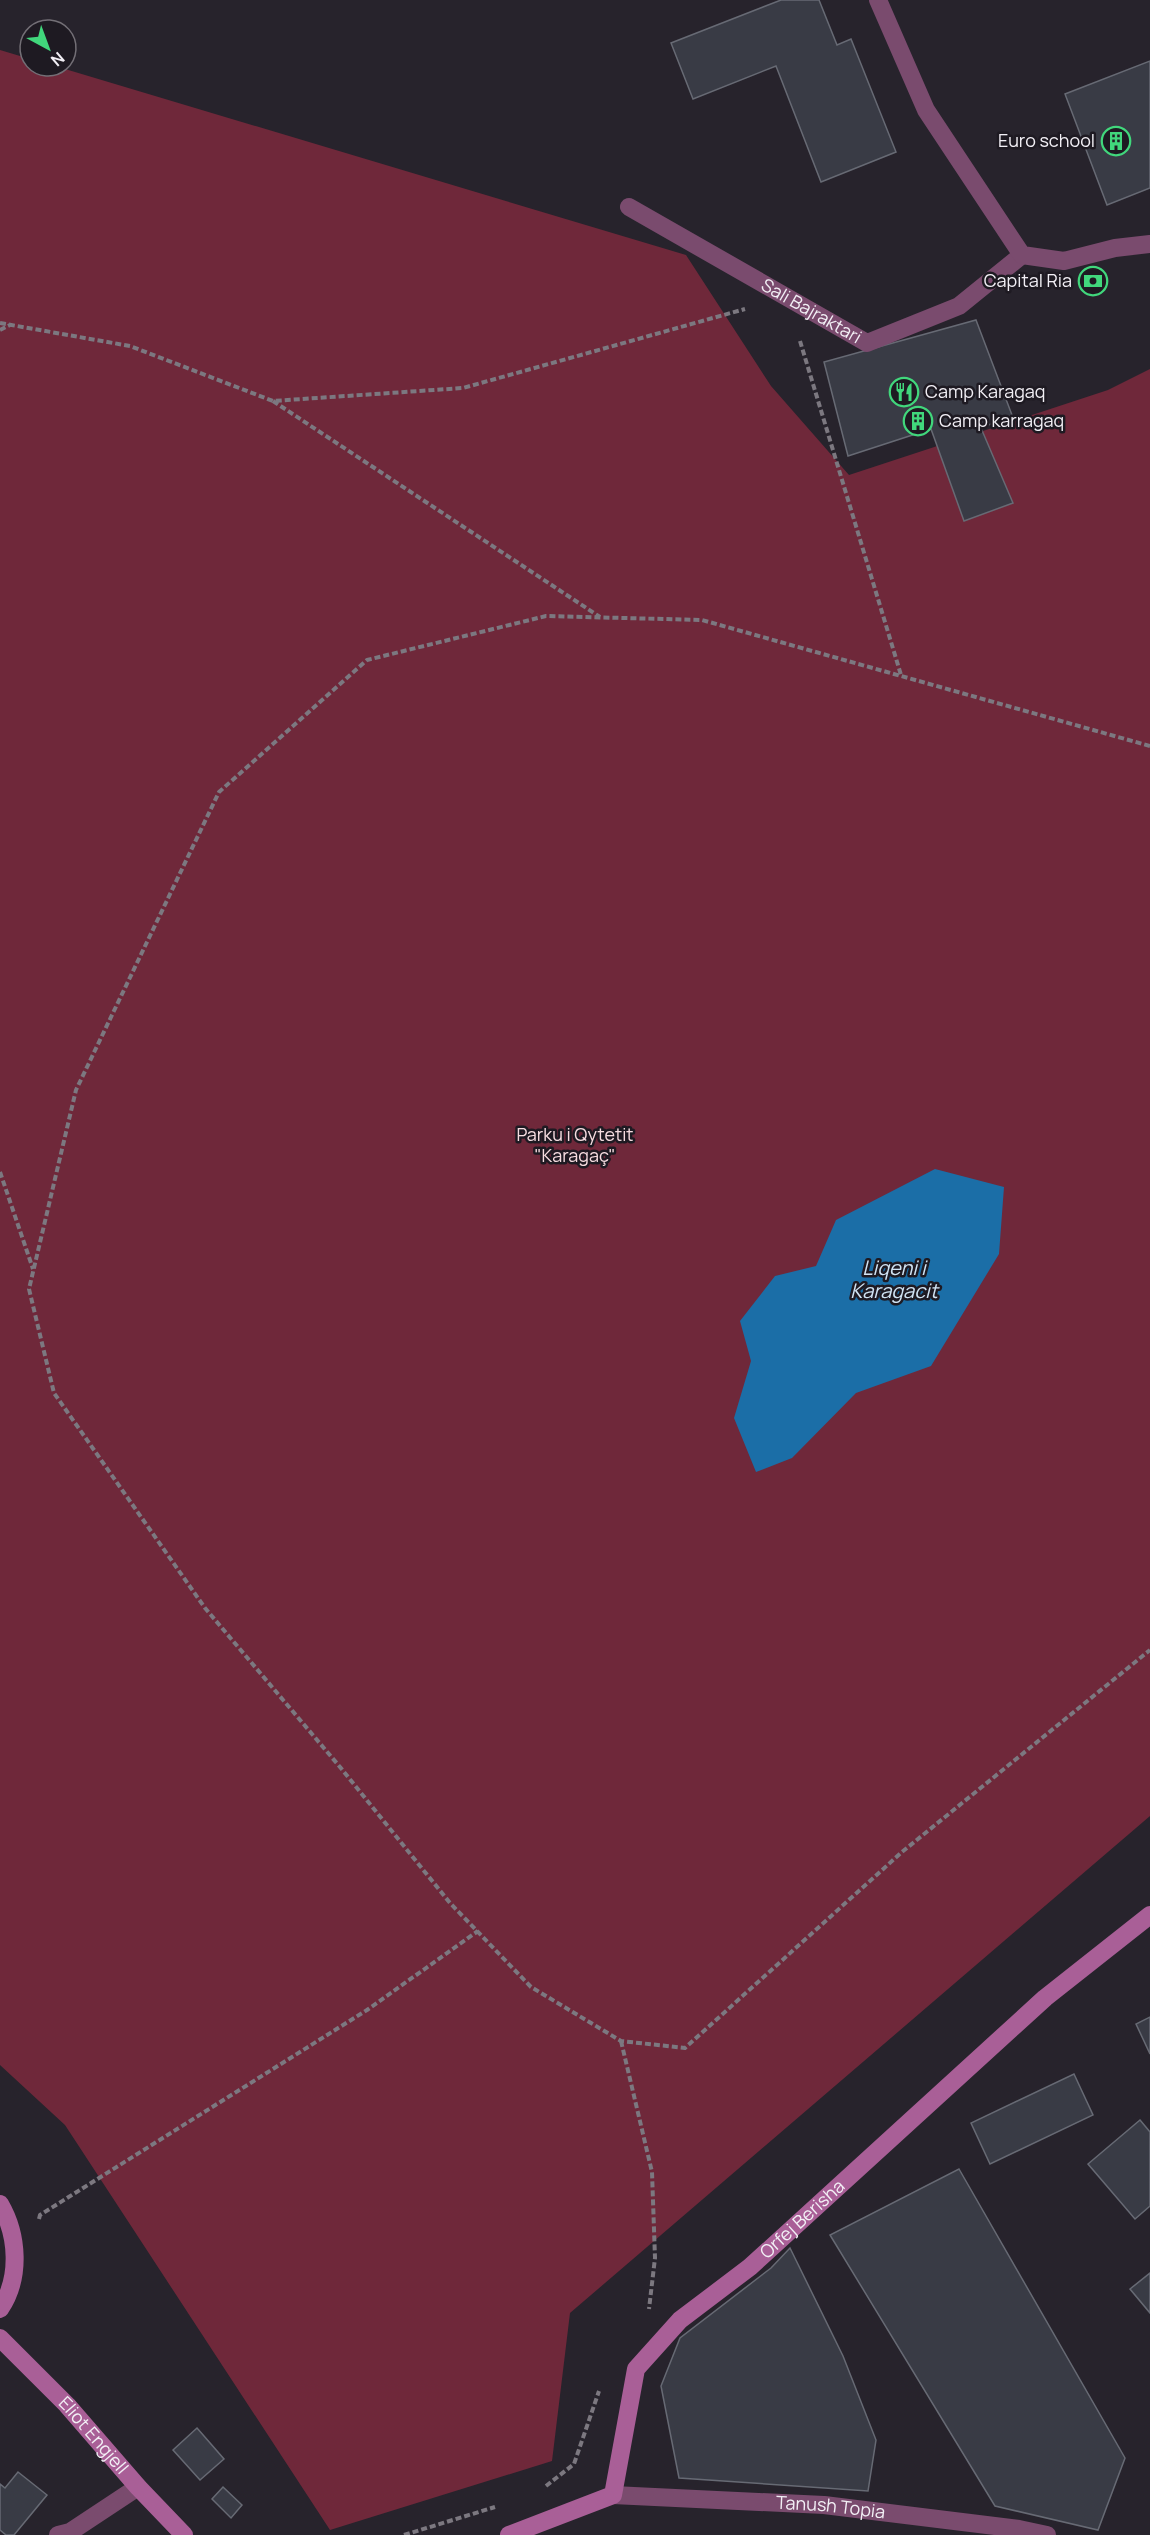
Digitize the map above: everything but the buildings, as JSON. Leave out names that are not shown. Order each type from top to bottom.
[{"type":"street","points":[[878,0],[926,110],[1022,255],[1064,261],[1115,248],[1150,244]]},
{"type":"street","name":"Sali Bajraktari","points":[[629,207],[867,343],[959,306],[1022,255]]},
{"type":"street","name":"Orfej Berisha","points":[[613,2495],[636,2369],[680,2320],[750,2267],[1046,1998],[1150,1915]]},
{"type":"street","points":[[0,2204],[13,2233],[15,2270],[6,2300],[0,2309]]},
{"type":"street","name":"Eliot Engjell","points":[[0,2338],[67,2406],[138,2487],[184,2535]]},
{"type":"street","points":[[58,2535],[70,2532],[138,2487]]},
{"type":"street","points":[[509,2535],[613,2495]]},
{"type":"street","name":"Tanush Topia","points":[[613,2495],[824,2505],[1019,2529],[1047,2535]]},
{"type":"path","points":[[273,401],[463,388],[787,297],[901,676]]},
{"type":"path","points":[[0,323],[130,346],[273,401],[601,617]]},
{"type":"path","points":[[0,330],[11,325]]},
{"type":"path","points":[[1150,746],[702,621],[546,616],[367,660],[219,792],[76,1090],[29,1289],[54,1393],[205,1608],[340,1767],[450,1903],[531,1987],[621,2042],[685,2048],[902,1852],[1150,1650]]},
{"type":"path","points":[[0,1172],[33,1270]]},
{"type":"path","points":[[37,2226],[40,2215],[367,2010],[478,1931]]},
{"type":"path","points":[[621,2042],[652,2172],[655,2258],[649,2310]]},
{"type":"path","points":[[544,2488],[574,2464],[600,2389]]},
{"type":"path","points":[[404,2535],[503,2504]]},
{"type":"green space","name":"Parku i Qytetit \"Karagaç\"","points":[[0,50],[18,55],[18,78],[78,78],[78,73],[686,255],[771,386],[849,475],[1108,390],[1150,369],[1150,1816],[570,2313],[552,2461],[330,2530],[65,2125],[0,2065]]},
{"type":"water","name":"Liqeni i Karagacit","points":[[935,1169],[1004,1187],[999,1254],[931,1366],[856,1393],[792,1458],[756,1472],[734,1418],[751,1361],[740,1321],[775,1276],[816,1266],[836,1220]]},
{"type":"place","name":"Euro school","points":[[1116,141]]},
{"type":"place","name":"Capital Ria","points":[[1093,281]]},
{"type":"place","name":"Camp Karagaq","points":[[904,392]]},
{"type":"place","name":"Camp karragaq","points":[[918,421]]}]
